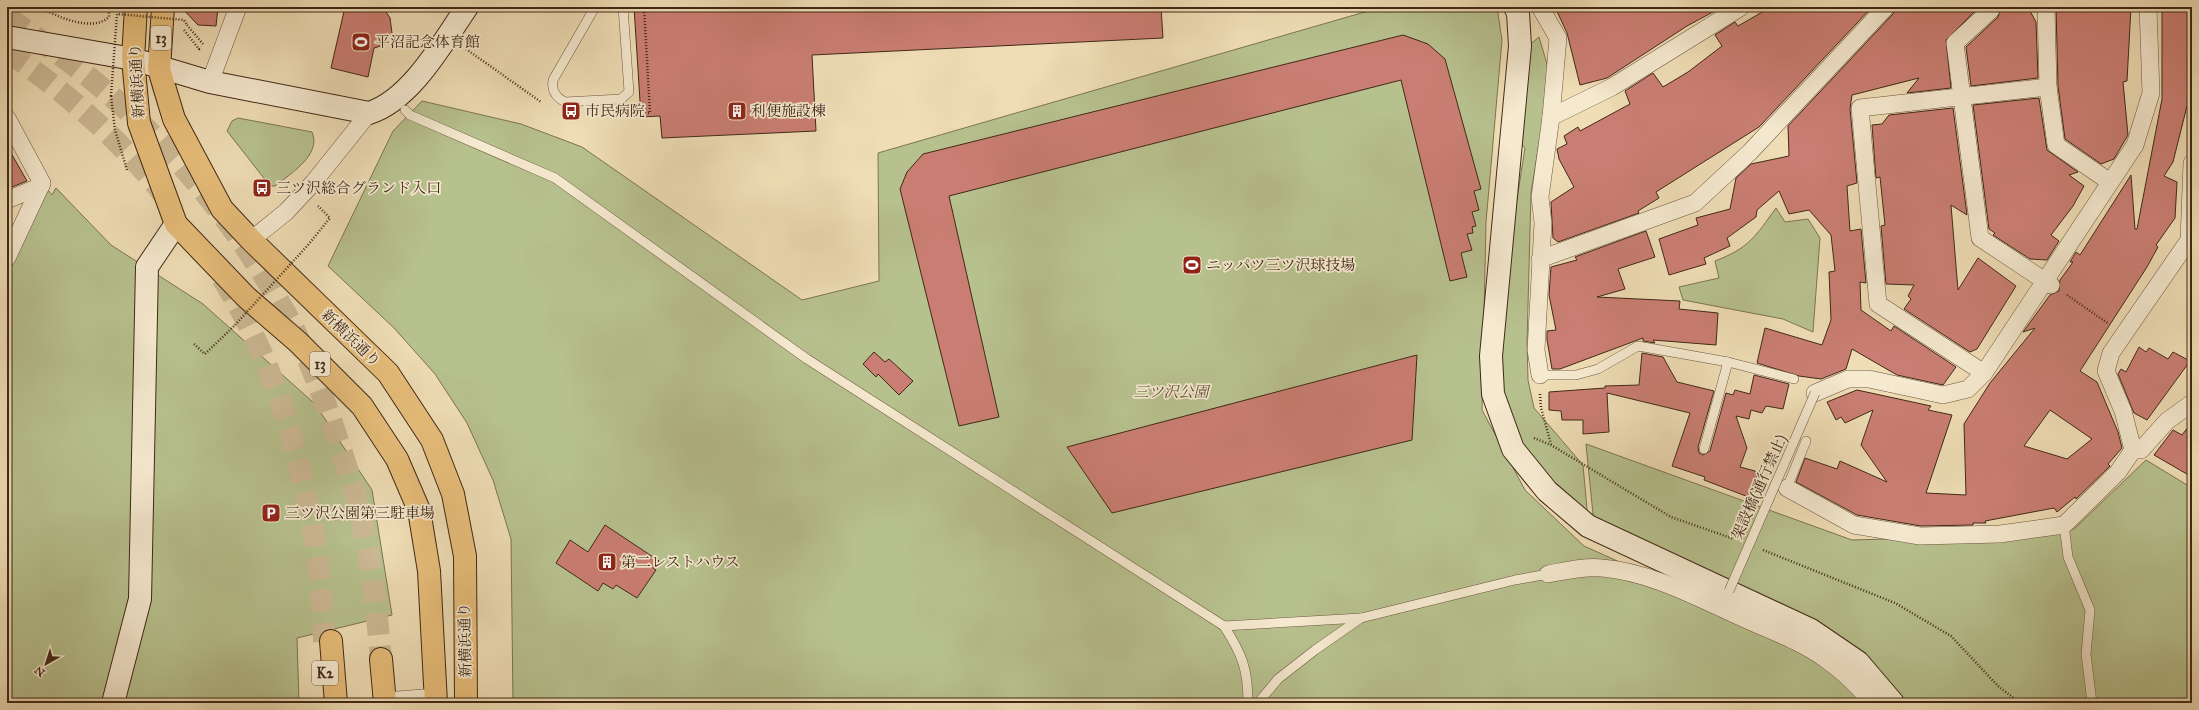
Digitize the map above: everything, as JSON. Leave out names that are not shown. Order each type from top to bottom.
[{"type":"main road","name":"新横浜通り","points":[[136,7],[133,60],[139,124],[176,224],[246,297],[298,342],[362,406],[397,459],[419,510],[430,571],[436,698]]},
{"type":"main road","name":"新横浜通り","points":[[163,7],[159,69],[174,118],[222,209],[251,240],[388,373],[432,440],[453,494],[465,556],[466,703]]},
{"type":"main road","name":"K2","points":[[325,703],[327,642],[336,703]]},
{"type":"main road","points":[[381,659],[384,700]]},
{"type":"street","points":[[210,82],[238,7]]},
{"type":"street","points":[[7,37],[133,60],[159,69],[210,82],[369,113],[381,109],[394,100],[427,66],[467,7]]},
{"type":"street","points":[[1540,7],[1558,38],[1551,117],[1540,197],[1543,223],[1536,350],[1540,375]]},
{"type":"street","points":[[1551,117],[1612,87],[1741,7]]},
{"type":"street","points":[[1540,260],[1695,203],[1750,152],[1886,7]]},
{"type":"street","points":[[1991,7],[1991,10],[1954,43],[1980,238],[2048,283]]},
{"type":"street","points":[[2046,7],[2048,87],[2056,145],[2110,182]]},
{"type":"street","points":[[1815,393],[1848,379],[1869,379],[1942,395],[1968,389],[1984,373],[2048,283],[2134,145],[2151,93],[2148,7]]},
{"type":"street","points":[[1520,9],[1520,46],[1491,356],[1493,394],[1513,449],[1547,491],[1588,526],[1811,630],[1858,662],[1893,703]]},
{"type":"street","points":[[1984,373],[1878,304],[1860,108],[2048,87]]},
{"type":"street","points":[[251,240],[286,212],[313,183],[369,113]]},
{"type":"street","points":[[7,118],[42,183],[7,258]]},
{"type":"street","points":[[1787,488],[1854,525],[1920,536],[2000,534],[2064,525],[2118,472],[2133,450],[2123,411],[2106,371],[2111,353],[2122,332],[2189,240],[2192,163]]},
{"type":"street","points":[[7,200],[41,186]]},
{"type":"street","points":[[113,703],[140,599],[147,267],[176,224]]},
{"type":"street","points":[[2133,450],[2141,450],[2167,421],[2192,403]]},
{"type":"street","points":[[1548,574],[1565,570],[1601,567],[1642,575],[1780,634],[1823,657],[1851,678],[1873,703]]},
{"type":"lane","points":[[595,7],[553,80],[554,92],[558,98],[565,102],[621,99],[629,92],[623,7]]},
{"type":"lane","points":[[405,110],[410,115],[555,178],[807,359],[1224,626],[1240,651],[1248,680],[1248,703]]},
{"type":"lane","points":[[1540,375],[1576,375],[1598,368],[1638,346],[1728,362],[1794,379]]},
{"type":"lane","points":[[1704,449],[1728,362]]},
{"type":"lane","name":"架設橋(通行禁止)","points":[[1729,592],[1815,393]]},
{"type":"lane","points":[[1787,488],[1806,441]]},
{"type":"lane","points":[[2064,525],[2068,557],[2090,610],[2086,654],[2092,703]]},
{"type":"lane","points":[[1224,626],[1361,618],[1508,581],[1548,574]]},
{"type":"lane","points":[[1258,703],[1278,679],[1315,650],[1361,618]]},
{"type":"lane","points":[[384,700],[436,698]]},
{"type":"path","points":[[38,7],[64,17],[94,24],[104,22],[109,17],[109,7]]},
{"type":"path","points":[[620,114],[650,113],[644,7]]},
{"type":"path","points":[[110,96],[117,14],[184,20],[187,26],[204,45],[199,49],[181,26]]},
{"type":"path","points":[[464,48],[542,103]]},
{"type":"path","points":[[194,344],[205,354],[235,325],[308,245],[330,218],[315,203]]},
{"type":"path","points":[[2048,283],[2122,332]]},
{"type":"path","points":[[1540,408],[1551,445]]},
{"type":"path","points":[[1504,426],[1551,445],[1671,517],[1738,541]]},
{"type":"path","points":[[1761,549],[1895,603],[1951,636],[1998,686],[2020,703]]},
{"type":"green space","name":"三ツ沢公園","points":[[1382,7],[1497,7],[1502,40],[1486,222],[1482,410],[1525,490],[1584,546],[1826,655],[1871,703],[513,703],[511,539],[493,480],[467,423],[435,374],[394,328],[328,266],[393,131],[422,101],[521,124],[582,147],[802,300],[879,281],[878,153]]},
{"type":"green space","points":[[1539,37],[1550,74],[1531,193],[1527,343],[1528,380],[1534,408],[1583,465],[1588,520],[1518,446],[1499,391],[1511,237],[1525,148],[1516,139],[1528,46]]},
{"type":"green space","points":[[238,118],[312,132],[314,140],[313,148],[309,156],[296,170],[275,186],[270,186],[227,131],[232,121]]},
{"type":"green space","points":[[42,183],[52,195],[56,188],[111,245],[203,304],[315,404],[372,490],[392,615],[297,638],[299,703],[7,703],[7,257]]},
{"type":"green space","points":[[1776,208],[1785,222],[1808,219],[1820,238],[1813,332],[1783,319],[1683,300],[1679,287],[1719,278],[1715,261],[1744,246],[1762,227]]},
{"type":"green space","points":[[1586,444],[1852,540],[2028,535],[2074,529],[2146,460],[2192,488],[2192,703],[1904,703],[1861,653],[1594,524]]},
{"type":"building","points":[[181,7],[218,7],[216,26],[198,25]]},
{"type":"building","name":"平沼記念体育館","points":[[345,7],[383,7],[390,18],[392,33],[384,45],[374,48],[368,77],[331,68]]},
{"type":"building","points":[[634,7],[1161,7],[1163,38],[812,55],[816,131],[662,138],[660,116],[641,117]]},
{"type":"building","points":[[1555,7],[1722,7],[1687,26],[1607,78],[1580,85],[1567,33]]},
{"type":"building","points":[[1771,7],[1872,7],[1759,127],[1656,192],[1659,198],[1638,211],[1639,213],[1558,242],[1553,238],[1551,202],[1574,187],[1559,159],[1557,149],[1567,144],[1564,136],[1578,127],[1580,131],[1630,104],[1625,91],[1653,73],[1663,87],[1688,72],[1722,46],[1715,35],[1735,22],[1738,26]]},
{"type":"building","points":[[1896,7],[1979,7],[1946,40],[1951,88],[1907,93],[1919,78],[1852,95],[1850,109],[1857,183],[1847,186],[1850,231],[1861,229],[1866,283],[1860,282],[1861,310],[1891,331],[1894,326],[1956,367],[1943,385],[1897,375],[1852,349],[1846,369],[1821,379],[1799,376],[1757,363],[1765,328],[1822,345],[1831,320],[1829,272],[1835,271],[1831,235],[1809,210],[1789,214],[1779,191],[1757,210],[1756,217],[1727,238],[1730,246],[1704,258],[1706,264],[1669,275],[1659,239],[1698,225],[1696,218],[1730,209],[1736,178],[1751,164],[1789,156],[1788,126],[1893,14]]},
{"type":"building","points":[[2001,7],[2018,7],[2019,11],[2030,11],[2036,22],[2038,78],[1971,86],[1966,47],[1998,17]]},
{"type":"building","points":[[2056,7],[2131,7],[2127,81],[2123,82],[2128,135],[2114,159],[2101,164],[2065,139],[2058,86]]},
{"type":"building","points":[[2162,7],[2192,7],[2192,73],[2189,105],[2187,106],[2173,162],[2164,176],[2177,182],[2175,218],[2156,245],[2158,247],[2147,267],[2080,371],[2097,382],[2118,432],[2122,448],[2108,464],[2110,466],[2076,499],[2075,497],[2057,512],[2054,508],[1985,521],[1986,523],[1973,523],[1973,525],[1921,526],[1857,515],[1796,482],[1805,458],[1837,469],[1840,461],[1887,482],[1861,445],[1873,410],[1845,423],[1841,417],[1836,420],[1827,402],[1857,390],[1931,406],[1928,410],[1952,415],[1926,493],[1966,495],[1964,424],[1990,383],[2035,328],[2023,332],[2050,295],[2059,291],[2060,280],[2073,262],[2070,262],[2076,252],[2080,255],[2131,175],[2135,229],[2137,229],[2162,99]],"holes":[[[2050,410],[2092,439],[2067,459],[2024,446]]]},
{"type":"building","points":[[1403,35],[1428,44],[1445,59],[1481,189],[1474,191],[1479,210],[1472,212],[1476,226],[1472,227],[1473,233],[1467,234],[1472,250],[1461,253],[1467,277],[1450,281],[1401,80],[949,196],[999,417],[959,426],[900,189],[907,172],[923,154]]},
{"type":"building","points":[[2039,98],[2047,150],[2078,172],[2069,175],[2084,186],[2073,206],[2051,235],[2059,241],[2047,260],[2030,259],[1993,235],[1995,233],[1989,229],[1973,105]]},
{"type":"building","points":[[1953,108],[1967,215],[1951,205],[1958,290],[1978,258],[2016,286],[1977,349],[1970,352],[1904,309],[1911,299],[1908,296],[1914,285],[1886,284],[1881,226],[1885,225],[1880,177],[1876,178],[1872,125],[1882,124],[1889,115]]},
{"type":"building","points":[[7,146],[27,181],[7,189]]},
{"type":"building","points":[[1646,231],[1655,257],[1618,269],[1625,289],[1597,297],[1680,301],[1679,309],[1718,313],[1716,345],[1653,340],[1655,343],[1643,341],[1643,338],[1560,369],[1552,369],[1547,340],[1547,331],[1556,330],[1549,295],[1551,267],[1577,260],[1575,257]]},
{"type":"building","points":[[2139,347],[2146,352],[2149,348],[2168,359],[2173,352],[2190,361],[2147,420],[2134,413],[2118,374],[2121,369],[2126,372]]},
{"type":"building","points":[[874,352],[885,362],[889,359],[913,381],[899,395],[878,374],[876,377],[863,364]]},
{"type":"building","points":[[1642,353],[1663,357],[1677,382],[1714,391],[1698,447],[1699,453],[1703,455],[1710,451],[1726,393],[1733,395],[1735,390],[1750,394],[1754,375],[1789,384],[1783,409],[1766,406],[1762,413],[1751,410],[1749,419],[1736,416],[1747,448],[1740,467],[1755,471],[1757,478],[1751,498],[1704,480],[1705,477],[1672,466],[1690,413],[1607,393],[1609,432],[1583,434],[1583,420],[1562,420],[1561,411],[1549,410],[1549,392],[1605,388],[1605,386],[1639,385]]},
{"type":"building","points":[[1417,355],[1412,440],[1112,513],[1067,447]]},
{"type":"building","points":[[2192,422],[2192,477],[2154,455],[2173,430],[2182,435]]},
{"type":"building","name":"第二レストハウス","points":[[605,525],[659,561],[653,568],[656,570],[637,598],[616,585],[613,589],[603,583],[598,591],[556,563],[570,540],[588,552]]},
{"type":"tunnel","points":[[7,17],[92,79],[156,138],[181,165],[228,222],[268,283],[286,314],[309,362],[354,489],[370,564],[381,659]]},
{"type":"tunnel","points":[[7,51],[71,100],[111,136],[164,195]]},
{"type":"tunnel","points":[[222,278],[245,319],[265,362],[282,407],[296,453],[316,548],[324,642]]},
{"type":"place","name":"平沼記念体育館","points":[[361,42]]},
{"type":"place","name":"市民病院","points":[[571,111]]},
{"type":"place","name":"利便施設棟","points":[[737,111]]},
{"type":"place","name":"三ツ沢総合グランド入口","points":[[262,188]]},
{"type":"place","name":"ニッパツ三ツ沢球技場","points":[[1192,265]]},
{"type":"place","name":"三ツ沢公園第三駐車場","points":[[271,513]]},
{"type":"place","name":"第二レストハウス","points":[[607,562]]}]
